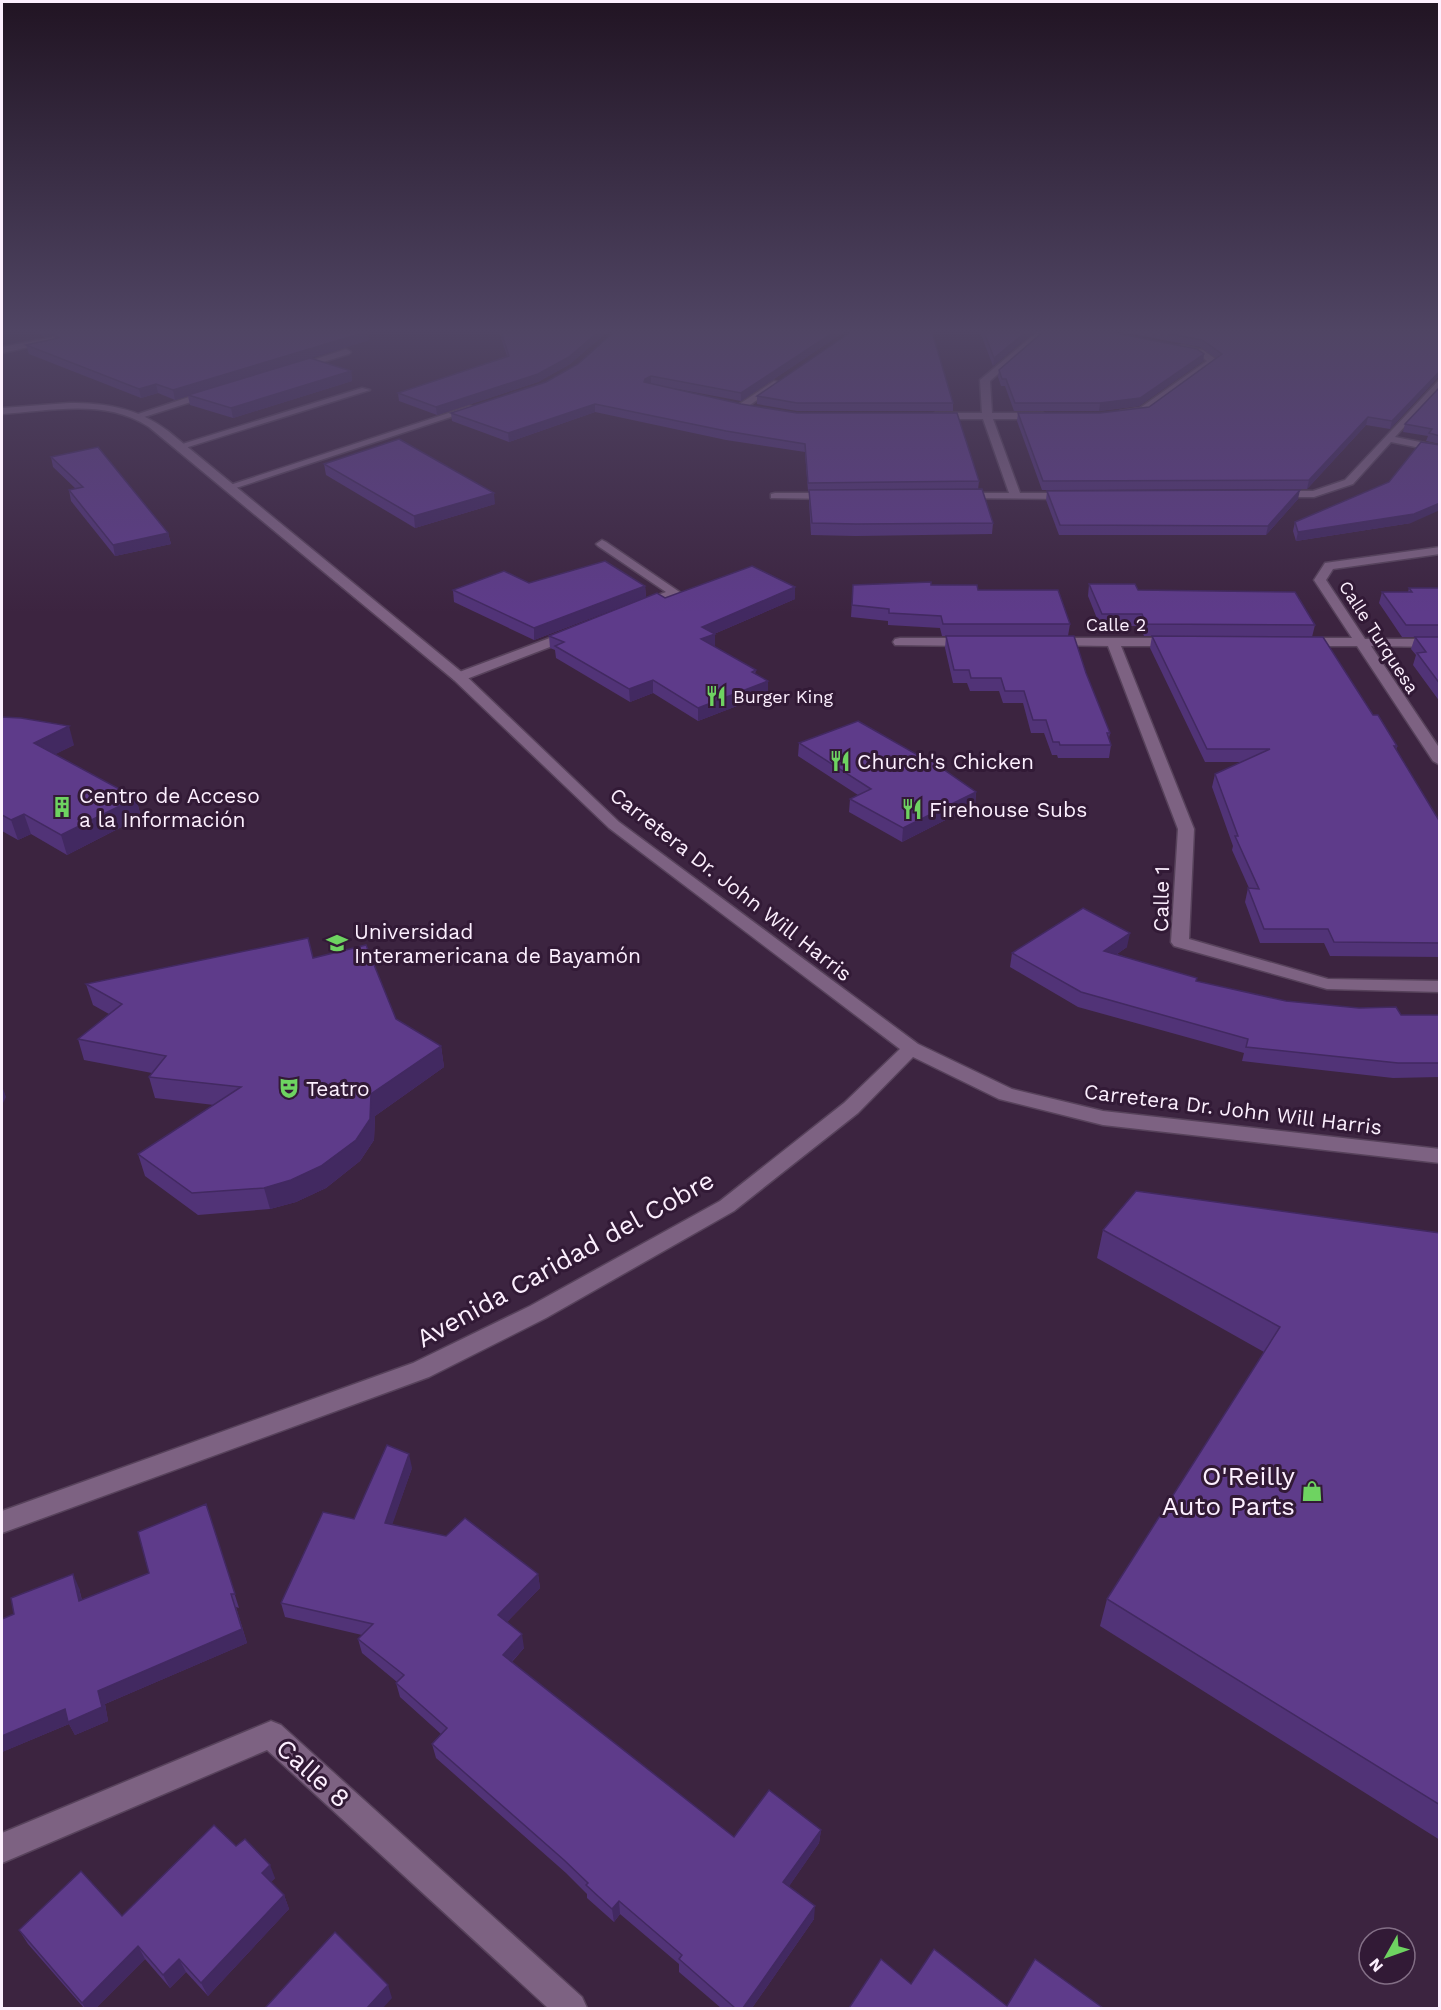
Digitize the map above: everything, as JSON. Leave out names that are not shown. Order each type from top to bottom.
[{"type":"street","name":"Carretera Dr. John Will Harris","points":[[151,426],[232,486],[459,677],[614,825],[911,1048],[1006,1094],[1103,1118],[1440,1156]]},
{"type":"street","points":[[181,446],[247,426]]},
{"type":"street","points":[[232,486],[418,426]]},
{"type":"street","points":[[991,426],[1016,496]]},
{"type":"street","points":[[1267,494],[1314,494],[1349,482],[1401,426]]},
{"type":"street","points":[[1389,439],[1440,449]]},
{"type":"street","points":[[775,496],[844,496]]},
{"type":"street","points":[[947,496],[1088,496]]},
{"type":"street","points":[[602,544],[675,593],[632,610]]},
{"type":"street","name":"Calle Turquesa","points":[[1440,550],[1329,566],[1320,580],[1440,761]]},
{"type":"street","points":[[459,677],[589,627]]},
{"type":"street","points":[[900,642],[983,642]]},
{"type":"street","name":"Calle 2","points":[[1042,642],[1184,642]]},
{"type":"street","points":[[1290,642],[1440,643]]},
{"type":"street","name":"Calle 1","points":[[1113,643],[1185,829],[1180,942],[1327,984],[1440,987]]},
{"type":"street","name":"Avenida Caridad del Cobre","points":[[2,1522],[421,1370],[538,1312],[727,1206],[851,1108],[911,1048]]},
{"type":"street","name":"Calle 8","points":[[2,1848],[271,1735],[571,2008]]},
{"type":"building","points":[[487,426],[530,426],[508,433]]},
{"type":"building","points":[[701,426],[961,426],[979,481],[808,483],[805,444]]},
{"type":"building","points":[[1023,426],[1360,426],[1309,480],[1043,481]]},
{"type":"building","points":[[1415,426],[1440,426],[1440,436],[1429,433],[1432,429]]},
{"type":"building","points":[[399,439],[494,493],[414,516],[324,464]]},
{"type":"building","points":[[1421,442],[1440,445],[1440,503],[1414,514],[1298,532],[1295,522],[1389,482]]},
{"type":"building","points":[[98,447],[168,533],[113,545],[69,490],[83,487],[51,457]]},
{"type":"building","points":[[982,489],[993,523],[812,523],[809,490]]},
{"type":"building","points":[[1300,490],[1268,526],[1060,525],[1047,491]]},
{"type":"building","points":[[605,561],[645,586],[534,628],[453,590],[504,571],[529,583]]},
{"type":"building","points":[[752,566],[795,587],[702,627],[715,634],[701,639],[756,670],[752,672],[768,681],[698,708],[653,680],[629,689],[555,646],[564,642],[549,636],[657,593],[665,598]]},
{"type":"building","points":[[931,582],[931,585],[977,585],[978,590],[1058,590],[1070,624],[943,624],[941,616],[889,613],[889,609],[852,605],[853,585]]},
{"type":"building","points":[[1089,584],[1135,584],[1138,590],[1295,592],[1315,625],[1146,624],[1142,614],[1102,614]]},
{"type":"building","points":[[1409,588],[1440,588],[1440,625],[1406,625],[1382,592],[1412,592]]},
{"type":"building","points":[[946,636],[1074,636],[1110,733],[1107,733],[1111,745],[1060,745],[1059,742],[1053,742],[1046,720],[1033,720],[1024,691],[1005,691],[1001,678],[971,678],[969,670],[954,670]]},
{"type":"building","points":[[1152,636],[1323,637],[1373,715],[1378,715],[1440,822],[1440,943],[1334,942],[1328,929],[1264,929],[1248,888],[1259,889],[1235,836],[1238,836],[1215,774],[1270,749],[1207,749]]},
{"type":"building","points":[[1415,637],[1440,637],[1440,684],[1417,653],[1426,652]]},
{"type":"building","name":"Centro de Acceso a la Información","points":[[2,717],[69,726],[34,743],[136,798],[61,835],[24,814],[11,820],[2,815]]},
{"type":"building","points":[[858,721],[928,761],[930,760],[976,792],[903,828],[850,799],[871,789],[799,743]]},
{"type":"building","points":[[1083,908],[1130,933],[1104,951],[1197,978],[1196,981],[1286,1001],[1359,1008],[1396,1007],[1401,1015],[1440,1015],[1440,1063],[1398,1063],[1246,1047],[1248,1039],[1081,992],[1012,953]]},
{"type":"building","name":"Teatro","points":[[308,938],[313,958],[366,945],[396,1019],[441,1046],[371,1094],[370,1119],[356,1140],[321,1166],[291,1180],[264,1188],[192,1193],[138,1154],[241,1087],[149,1077],[166,1056],[78,1039],[122,1004],[86,984]]},
{"type":"building","name":"O'Reilly Auto Parts","points":[[1136,1191],[1440,1233],[1440,1805],[1107,1599],[1280,1327],[1103,1230]]},
{"type":"building","points":[[387,1445],[409,1454],[385,1523],[446,1536],[465,1518],[538,1574],[498,1615],[522,1634],[503,1655],[734,1837],[769,1790],[821,1830],[783,1882],[815,1906],[743,2008],[735,2008],[679,1959],[682,1955],[619,1901],[612,1909],[564,1860],[432,1744],[447,1728],[396,1683],[404,1675],[358,1639],[373,1624],[281,1603],[323,1512],[354,1519]]},
{"type":"building","points":[[206,1504],[235,1594],[231,1594],[242,1629],[98,1691],[102,1707],[68,1722],[65,1709],[2,1736],[2,1619],[14,1614],[11,1598],[73,1574],[79,1601],[149,1573],[138,1532]]},
{"type":"building","points":[[214,1825],[236,1846],[245,1839],[270,1865],[262,1873],[284,1895],[201,1983],[179,1959],[163,1975],[138,1946],[82,2003],[19,1930],[81,1871],[122,1916]]},
{"type":"building","points":[[335,1932],[388,1985],[367,2008],[265,2008]]},
{"type":"building","points":[[934,1949],[1007,2006],[1035,1959],[1103,2008],[849,2008],[881,1959],[911,1984]]},
{"type":"place","name":"Burger King","points":[[716,696]]},
{"type":"place","name":"Church's Chicken","points":[[840,761]]},
{"type":"place","name":"Centro de Acceso a la Información","points":[[62,807]]},
{"type":"place","name":"Firehouse Subs","points":[[912,809]]},
{"type":"place","name":"Universidad Interamericana de Bayamón","points":[[337,943]]},
{"type":"place","name":"Teatro","points":[[289,1088]]},
{"type":"place","name":"O'Reilly Auto Parts","points":[[1312,1491]]}]
